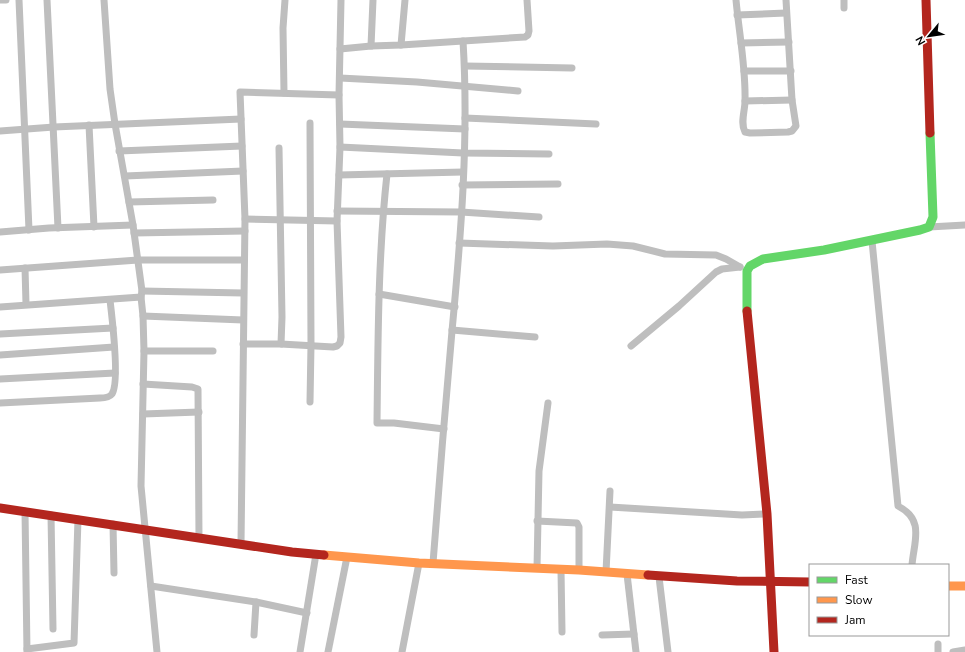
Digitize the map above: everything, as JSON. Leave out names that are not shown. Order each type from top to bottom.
[{"type":"street","points":[[0,0],[6,0]]},
{"type":"street","points":[[19,0],[29,230]]},
{"type":"street","points":[[47,0],[58,228]]},
{"type":"street","points":[[104,0],[114,124],[125,176],[142,294],[144,351],[141,486],[144,530],[158,652]]},
{"type":"street","points":[[284,93],[283,28],[285,0]]},
{"type":"street","points":[[243,344],[337,346],[340,343],[337,210],[340,147],[339,95],[341,0]]},
{"type":"street","points":[[371,46],[373,0]]},
{"type":"street","points":[[401,45],[405,0]]},
{"type":"street","points":[[340,49],[525,37],[528,35],[529,31],[527,0]]},
{"type":"street","points":[[736,0],[744,71],[745,101],[743,129],[745,132],[750,133],[792,131],[796,126],[792,100],[786,0]]},
{"type":"street","points":[[844,0],[844,8]]},
{"type":"street","points":[[926,0],[933,217],[929,227]]},
{"type":"street","points":[[737,15],[786,13]]},
{"type":"street","points":[[433,563],[455,307],[461,212],[465,128],[463,41]]},
{"type":"street","points":[[741,43],[789,42]]},
{"type":"street","points":[[464,66],[572,68]]},
{"type":"street","points":[[744,71],[791,72]]},
{"type":"street","points":[[340,78],[425,83],[518,91]]},
{"type":"street","points":[[241,544],[245,219],[240,92],[339,95]]},
{"type":"street","points":[[745,101],[792,100]]},
{"type":"street","points":[[465,118],[596,124]]},
{"type":"street","points":[[0,131],[25,128],[241,119]]},
{"type":"street","points":[[310,123],[310,402]]},
{"type":"street","points":[[340,124],[465,128]]},
{"type":"street","points":[[89,125],[94,227]]},
{"type":"street","points":[[120,150],[242,146]]},
{"type":"street","points":[[340,147],[463,153],[549,154]]},
{"type":"street","points":[[279,148],[282,317],[281,344]]},
{"type":"street","points":[[125,176],[243,171]]},
{"type":"street","points":[[339,175],[463,172]]},
{"type":"street","points":[[387,174],[383,211],[379,294],[377,423],[394,423],[444,429]]},
{"type":"street","points":[[462,185],[558,184]]},
{"type":"street","points":[[129,202],[214,200]]},
{"type":"street","points":[[337,210],[461,212],[539,217]]},
{"type":"street","points":[[245,219],[337,221]]},
{"type":"street","points":[[0,232],[133,225]]},
{"type":"street","points":[[630,346],[679,306],[716,272],[729,268],[750,266],[763,259],[872,241],[929,227],[965,225]]},
{"type":"street","points":[[134,233],[245,231]]},
{"type":"street","points":[[872,241],[898,506],[907,511],[913,518],[916,529],[912,564]]},
{"type":"street","points":[[459,243],[553,246],[607,244],[626,245],[665,254],[716,255],[740,267]]},
{"type":"street","points":[[0,270],[138,260],[244,260]]},
{"type":"street","points":[[750,266],[747,271],[746,279],[746,305],[767,514],[774,652]]},
{"type":"street","points":[[25,268],[26,304]]},
{"type":"street","points":[[0,307],[26,304],[110,300],[142,294],[243,292]]},
{"type":"street","points":[[379,294],[455,307]]},
{"type":"street","points":[[0,403],[106,398],[111,394],[114,389],[115,373],[110,300]]},
{"type":"street","points":[[143,316],[244,320]]},
{"type":"street","points":[[0,334],[113,328]]},
{"type":"street","points":[[452,330],[535,337]]},
{"type":"street","points":[[0,355],[114,347]]},
{"type":"street","points":[[144,351],[214,351]]},
{"type":"street","points":[[0,379],[115,373]]},
{"type":"street","points":[[143,384],[196,387],[198,389],[199,538]]},
{"type":"street","points":[[537,568],[539,471],[548,403]]},
{"type":"street","points":[[143,414],[199,412]]},
{"type":"street","points":[[606,572],[610,491]]},
{"type":"street","points":[[610,507],[742,515],[767,514]]},
{"type":"street","points":[[0,508],[241,544],[347,557],[418,563],[579,570],[659,577],[771,582],[809,582]]},
{"type":"street","points":[[25,511],[27,650],[74,643],[78,519]]},
{"type":"street","points":[[51,515],[53,629]]},
{"type":"street","points":[[538,521],[577,523],[580,528],[579,570]]},
{"type":"street","points":[[113,524],[114,573]]},
{"type":"street","points":[[300,652],[316,554]]},
{"type":"street","points":[[328,652],[347,557]]},
{"type":"street","points":[[402,652],[418,563]]},
{"type":"street","points":[[561,570],[562,632]]},
{"type":"street","points":[[627,574],[636,652]]},
{"type":"street","points":[[659,577],[668,652]]},
{"type":"street","points":[[150,586],[256,602],[307,613]]},
{"type":"street","points":[[949,586],[965,586]]},
{"type":"street","points":[[254,635],[256,602]]},
{"type":"street","points":[[602,635],[634,634]]},
{"type":"street","points":[[938,644],[938,652]]},
{"type":"street","points":[[953,652],[965,650]]},
{"type":"traffic: fast","points":[[747,311],[747,271],[750,266],[763,259],[824,250],[929,227],[933,217],[930,133]]},
{"type":"traffic: slow","points":[[324,555],[419,563],[579,570],[648,575]]},
{"type":"traffic: slow","points":[[949,586],[965,586]]},
{"type":"traffic: jam","points":[[926,0],[930,133]]},
{"type":"traffic: jam","points":[[747,311],[767,514],[774,652]]},
{"type":"traffic: jam","points":[[0,508],[292,552],[324,555]]},
{"type":"traffic: jam","points":[[648,575],[737,581],[809,582]]}]
